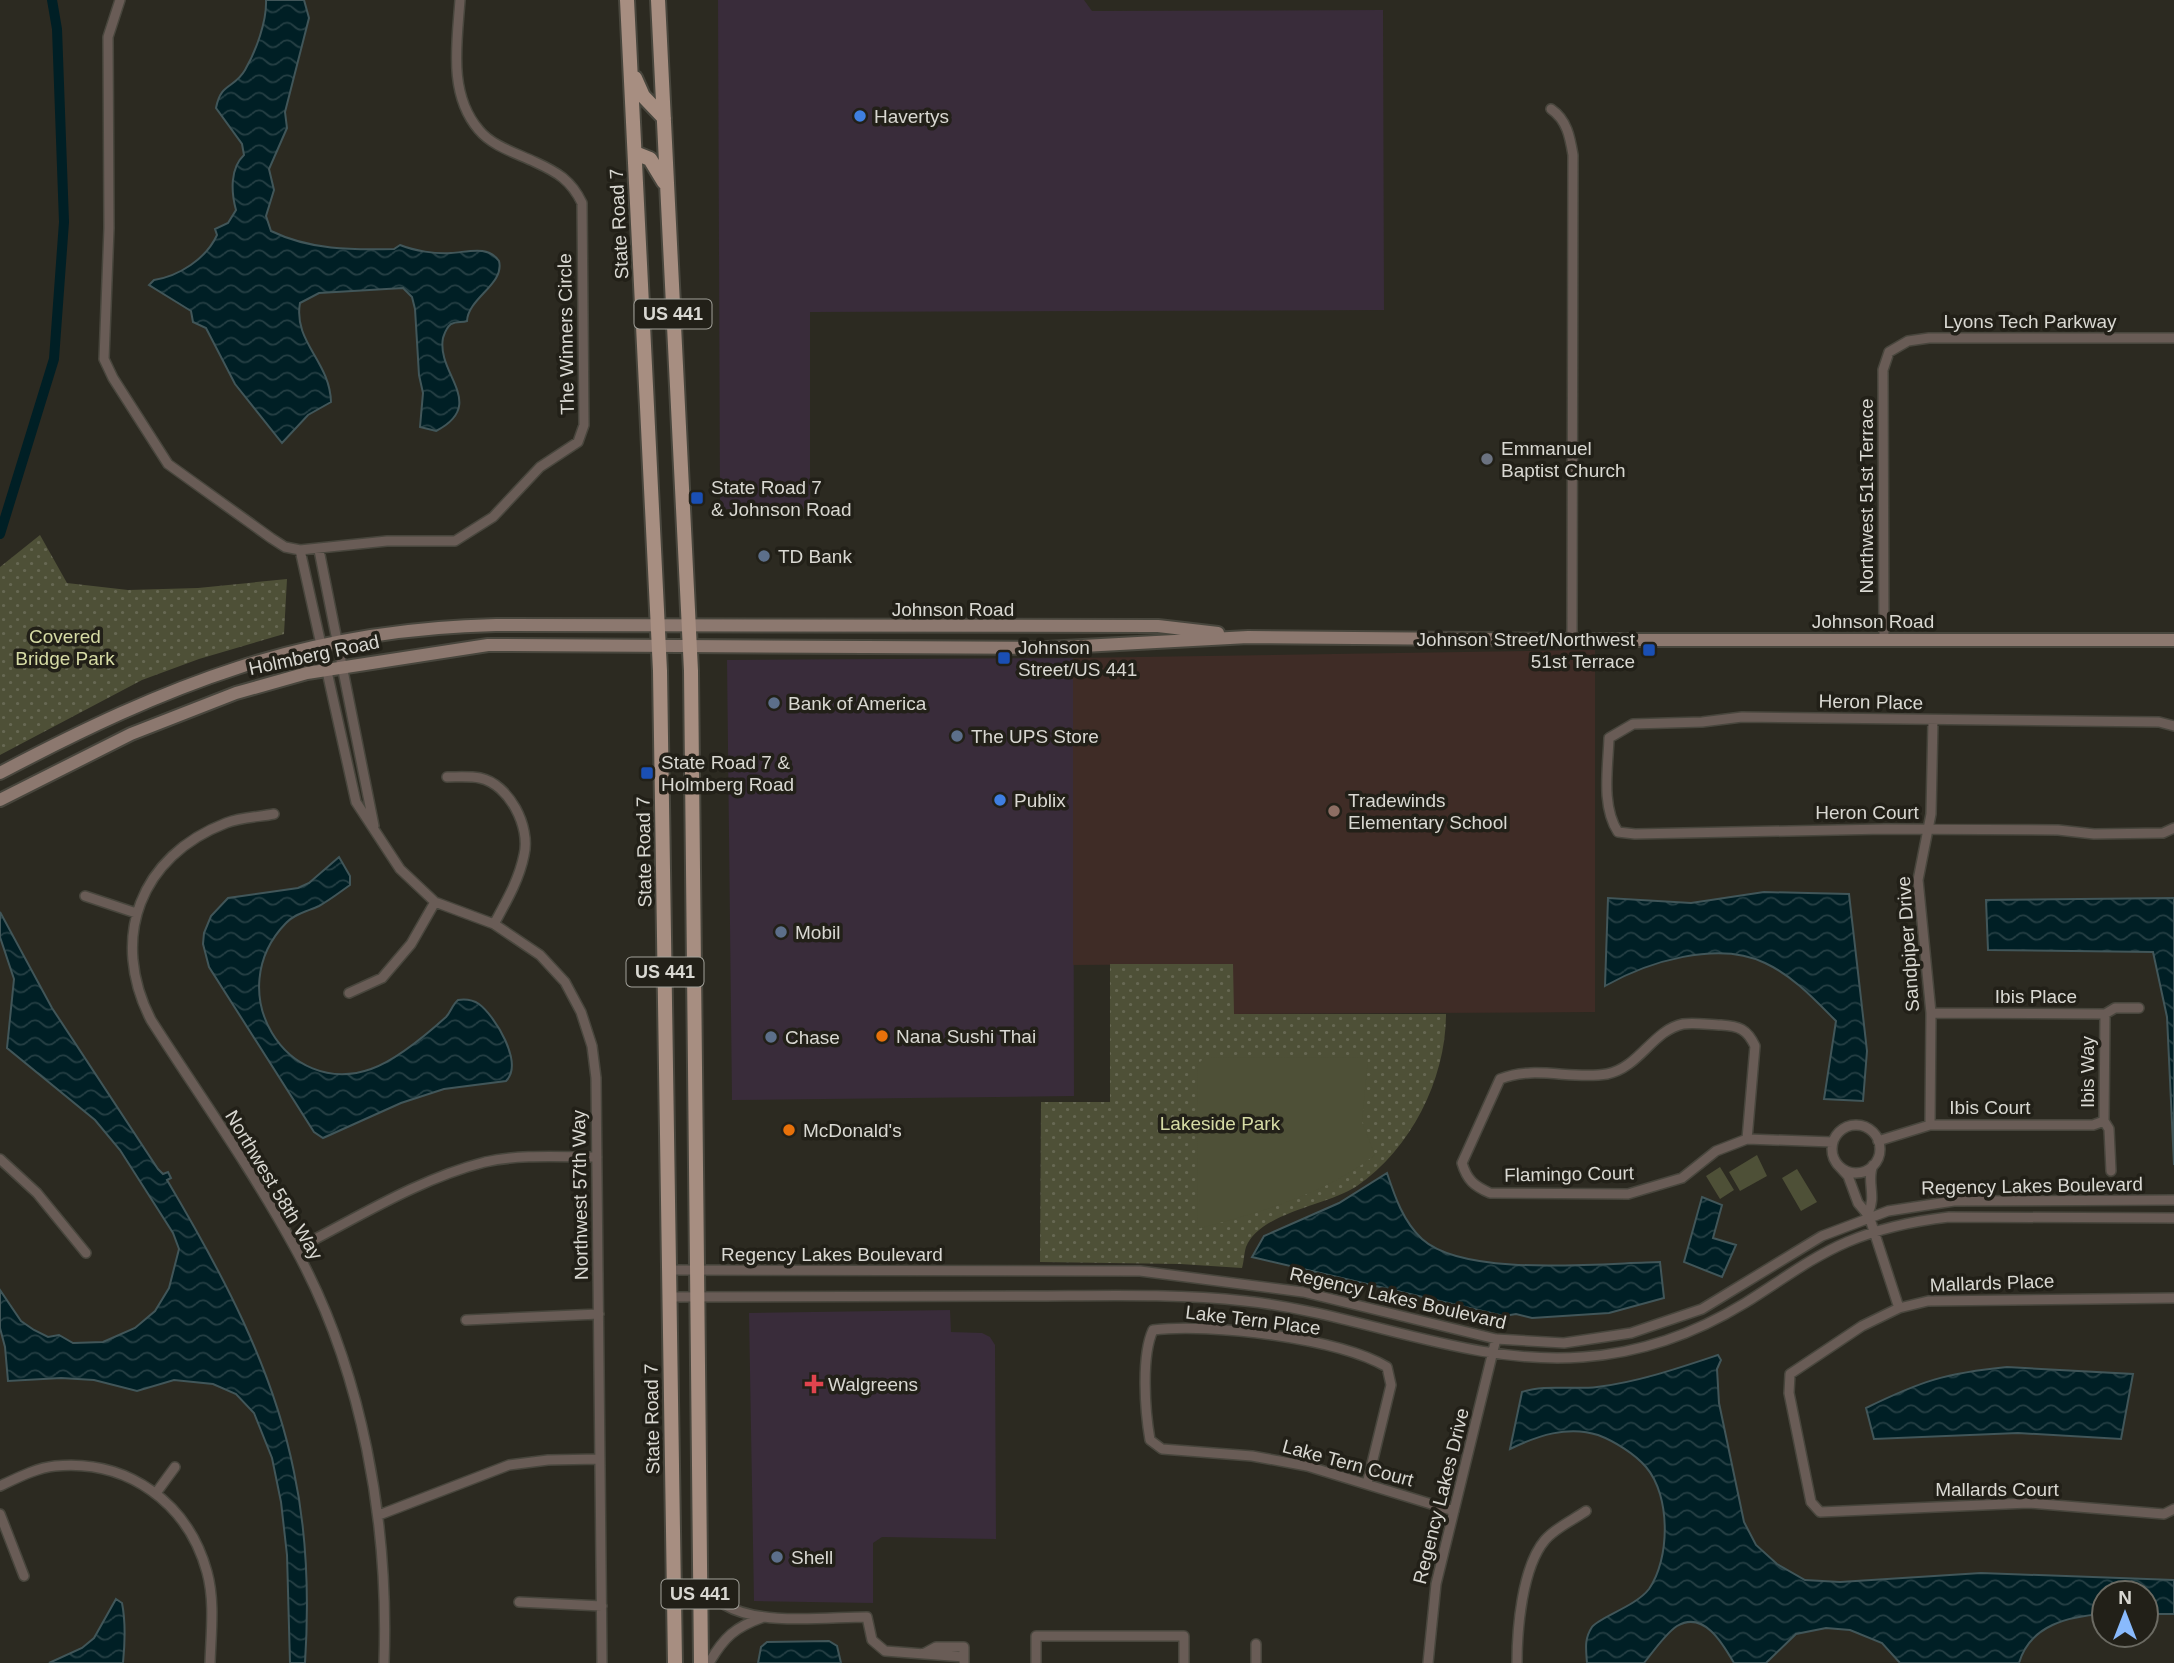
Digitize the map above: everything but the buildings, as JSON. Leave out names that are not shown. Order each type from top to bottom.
[{"type":"main road","name":"State Road 7","points":[[627,0],[659,646],[675,1663]]},
{"type":"main road","name":"US 441","points":[[658,0],[689,647],[699,1297],[701,1663]]},
{"type":"main road","points":[[631,71],[643,96],[664,118]]},
{"type":"main road","points":[[635,153],[650,159],[667,190]]},
{"type":"street","name":"The Winners Circle","points":[[120,0],[108,37],[109,228],[104,359],[113,378],[168,464],[271,538],[285,547],[300,550],[387,541],[455,541],[493,517],[540,467],[578,442],[584,425],[582,203],[573,185],[560,174],[497,144],[479,130],[472,119],[457,87],[460,0]]},
{"type":"street","points":[[1551,109],[1560,115],[1569,134],[1573,155],[1572,640]]},
{"type":"street","name":"Lyons Tech Parkway","points":[[1889,352],[1908,341],[1929,338],[2174,338]]},
{"type":"street","name":"Northwest 51st Terrace","points":[[1884,640],[1883,370],[1889,352]]},
{"type":"street","name":"Northwest 57th Way","points":[[300,550],[356,802],[400,869],[435,902],[494,924],[540,955],[565,982],[581,1012],[592,1046],[596,1078],[602,1663]]},
{"type":"street","name":"Northwest 57th Way","points":[[319,550],[375,831]]},
{"type":"street","name":"Holmberg Road","points":[[0,773],[151,698],[217,672],[339,640],[456,626],[658,627]]},
{"type":"street","points":[[1075,646],[1085,639],[1135,637],[1158,626]]},
{"type":"street","name":"Johnson Road","points":[[658,627],[1158,626],[1248,636]]},
{"type":"street","name":"Johnson Road","points":[[659,646],[1075,646],[1248,636],[1572,640],[2174,640]]},
{"type":"street","name":"Holmberg Road","points":[[0,800],[166,718],[236,693],[325,670],[488,645],[659,646]]},
{"type":"street","name":"Heron Place","points":[[1608,775],[1609,738],[1633,724],[1702,722],[1742,717],[2159,722],[2174,726]]},
{"type":"street","name":"Sandpiper Drive","points":[[1930,1125],[1931,1013],[1918,880],[1932,804],[1933,720]]},
{"type":"street","name":"Heron Court","points":[[1608,775],[1609,818],[1618,832],[1635,834],[1926,830],[2058,830],[2094,834],[2163,833],[2174,828]]},
{"type":"street","points":[[447,777],[481,778],[495,785],[510,800],[523,825],[526,852],[518,878],[494,924]]},
{"type":"street","points":[[85,896],[136,913],[159,869],[178,851],[228,822],[274,814]]},
{"type":"street","points":[[349,993],[382,978],[411,944],[435,902]]},
{"type":"street","name":"Northwest 58th Way","points":[[136,913],[132,971],[137,993],[296,1249],[324,1312],[351,1390],[379,1516],[384,1581],[384,1663]]},
{"type":"street","name":"Ibis Place","points":[[1931,1013],[2105,1014],[2115,1008],[2139,1008]]},
{"type":"street","name":"Ibis Way","points":[[2105,1014],[2104,1121],[2109,1129],[2110,1171]]},
{"type":"street","name":"Flamingo Court","points":[[1748,1139],[1755,1046],[1750,1035],[1738,1026],[1684,1024],[1666,1032],[1623,1069],[1606,1074],[1515,1073],[1500,1079],[1462,1163],[1466,1175],[1475,1187],[1490,1193],[1628,1194],[1682,1178],[1716,1151],[1748,1139],[1833,1142]]},
{"type":"street","name":"Ibis Court","points":[[1878,1141],[1930,1125],[2093,1125],[2104,1121]]},
{"type":"street","points":[[1869,1214],[1858,1203],[1847,1176],[1837,1164],[1833,1142],[1841,1130],[1855,1125],[1869,1129],[1878,1141],[1879,1154],[1870,1180],[1873,1197],[1869,1214],[1899,1308]]},
{"type":"street","points":[[296,1249],[408,1191],[486,1162],[526,1157],[597,1157]]},
{"type":"street","points":[[0,1159],[37,1193],[86,1253]]},
{"type":"street","points":[[1837,1164],[1851,1172],[1859,1172],[1873,1165]]},
{"type":"street","name":"Regency Lakes Boulevard","points":[[669,1270],[1140,1271],[1303,1292],[1496,1339],[1522,1342],[1597,1340],[1664,1324],[1702,1309],[1822,1236],[1869,1214],[1954,1201],[2174,1200]]},
{"type":"street","name":"Regency Lakes Boulevard","points":[[669,1297],[1066,1295],[1241,1300],[1333,1314],[1493,1355],[1572,1358],[1650,1345],[1708,1322],[1817,1257],[1874,1232],[1917,1220],[1949,1217],[2174,1218]]},
{"type":"street","name":"Mallards Place","points":[[1820,1513],[1811,1502],[1789,1393],[1790,1374],[1862,1326],[1899,1308],[1956,1299],[2174,1298]]},
{"type":"street","points":[[466,1320],[599,1314]]},
{"type":"street","name":"Lake Tern Place","points":[[1150,1440],[1146,1345],[1153,1330],[1172,1328],[1267,1335],[1319,1343],[1372,1358],[1387,1367],[1391,1385],[1367,1484]]},
{"type":"street","name":"Regency Lakes Drive","points":[[1428,1663],[1434,1594],[1496,1339]]},
{"type":"street","name":"Lake Tern Court","points":[[1150,1440],[1162,1448],[1252,1456],[1307,1466],[1454,1511]]},
{"type":"street","points":[[379,1516],[509,1465],[599,1459]]},
{"type":"street","points":[[0,1486],[53,1466],[85,1466],[113,1471],[140,1482],[165,1499],[184,1520],[198,1546],[208,1576],[212,1618],[210,1663]]},
{"type":"street","points":[[156,1493],[175,1468]]},
{"type":"street","name":"Mallards Court","points":[[1820,1513],[2029,1503],[2164,1514],[2174,1510]]},
{"type":"street","points":[[1517,1663],[1520,1609],[1535,1558],[1545,1539],[1586,1511]]},
{"type":"street","points":[[0,1514],[24,1576]]},
{"type":"street","points":[[700,1582],[724,1605],[765,1617],[867,1617],[872,1640],[885,1651],[923,1654],[936,1647],[964,1656]]},
{"type":"street","points":[[519,1602],[602,1606]]},
{"type":"street","points":[[709,1663],[724,1638],[734,1628],[765,1617]]},
{"type":"street","points":[[1036,1663],[1036,1636],[1184,1636],[1184,1663]]},
{"type":"street","points":[[1256,1644],[1256,1663]]},
{"type":"shaded area","points":[[718,0],[1084,0],[1092,11],[1383,10],[1384,310],[810,312],[810,509],[720,509]]},
{"type":"shaded area","name":"Tradewinds Elementary School","points":[[1595,650],[1595,1012],[1233,1014],[1233,964],[1073,965],[1073,658]]},
{"type":"shaded area","points":[[1073,658],[1074,1096],[732,1100],[727,660]]},
{"type":"shaded area","points":[[950,1310],[951,1332],[982,1333],[990,1337],[995,1345],[996,1539],[882,1537],[873,1543],[873,1603],[754,1601],[749,1313]]},
{"type":"green space","name":"Covered Bridge Park","points":[[40,535],[67,583],[128,590],[198,588],[287,579],[284,634],[199,659],[142,680],[0,755],[0,567]]},
{"type":"green space","name":"Lakeside Park","points":[[1110,964],[1233,964],[1234,1014],[1446,1014],[1440,1063],[1432,1087],[1409,1132],[1394,1153],[1376,1171],[1344,1193],[1265,1226],[1254,1235],[1246,1247],[1242,1268],[1180,1264],[1040,1262],[1041,1102],[1110,1102]]},
{"type":"green space","points":[[1205,1057],[1368,1058],[1362,1122],[1375,1155],[1312,1192],[1267,1209],[1197,1229],[1198,1064]]},
{"type":"green space","points":[[1757,1155],[1767,1176],[1740,1191],[1729,1172]]},
{"type":"green space","points":[[1720,1167],[1734,1190],[1720,1199],[1706,1176]]},
{"type":"green space","points":[[1797,1169],[1817,1202],[1801,1211],[1782,1178]]},
{"type":"water","points":[[266,0],[304,0],[309,18],[285,112],[287,128],[269,169],[274,190],[266,216],[271,231],[301,242],[331,247],[394,249],[400,245],[438,253],[483,251],[499,261],[497,277],[473,305],[467,321],[451,324],[444,334],[443,351],[446,364],[459,399],[458,410],[451,421],[436,431],[420,427],[423,393],[419,375],[415,309],[412,297],[403,288],[319,293],[300,303],[302,329],[325,375],[331,402],[308,415],[282,443],[235,384],[206,328],[193,322],[191,311],[149,285],[154,280],[173,275],[199,259],[217,235],[215,229],[228,223],[236,210],[233,181],[236,167],[244,155],[242,144],[216,108],[221,94],[241,76],[253,54],[263,26]]},
{"type":"water","points":[[339,857],[350,876],[350,885],[323,904],[286,923],[267,950],[259,979],[261,1007],[272,1033],[289,1054],[313,1068],[340,1074],[371,1069],[391,1060],[411,1046],[446,1017],[458,1000],[463,1000],[479,1004],[493,1019],[505,1040],[512,1063],[511,1073],[506,1081],[444,1089],[401,1103],[323,1138],[314,1132],[209,967],[203,944],[211,916],[228,898],[298,888],[309,883]]},
{"type":"water","points":[[1764,892],[1849,894],[1867,1051],[1863,1101],[1824,1099],[1836,1021],[1794,982],[1765,963],[1746,956],[1726,954],[1683,957],[1641,969],[1605,986],[1608,898],[1691,903]]},
{"type":"water","points":[[2174,898],[2174,1165],[2167,1017],[2153,952],[1988,950],[1986,900]]},
{"type":"water","points":[[0,912],[52,1008],[158,1169],[163,1174],[168,1172],[171,1178],[167,1180],[207,1249],[259,1357],[285,1433],[302,1519],[306,1567],[305,1663],[290,1663],[287,1555],[281,1502],[272,1458],[254,1413],[236,1394],[213,1384],[174,1380],[137,1391],[94,1380],[61,1378],[8,1381],[5,1347],[0,1328],[0,1290],[21,1321],[34,1330],[48,1337],[59,1335],[73,1343],[103,1342],[135,1328],[155,1311],[169,1288],[179,1249],[173,1233],[120,1150],[95,1120],[7,1048],[14,979],[0,937]]},
{"type":"water","points":[[1387,1173],[1405,1217],[1422,1239],[1442,1251],[1469,1259],[1535,1266],[1660,1262],[1664,1298],[1609,1313],[1532,1318],[1516,1314],[1504,1316],[1252,1257],[1264,1236],[1339,1203]]},
{"type":"water","points":[[1702,1197],[1722,1205],[1713,1238],[1736,1245],[1722,1277],[1684,1262]]},
{"type":"water","points":[[1718,1355],[1721,1360],[1717,1369],[1719,1403],[1744,1522],[1756,1545],[1777,1564],[1805,1580],[1840,1582],[1981,1573],[2146,1579],[2090,1579],[2090,1616],[2065,1620],[2041,1631],[2024,1650],[2019,1663],[1900,1663],[1882,1643],[1850,1630],[1826,1628],[1796,1634],[1766,1663],[1734,1663],[1712,1631],[1696,1622],[1687,1622],[1668,1634],[1644,1663],[1587,1663],[1587,1640],[1592,1627],[1643,1595],[1656,1576],[1664,1545],[1665,1528],[1660,1494],[1654,1479],[1641,1462],[1624,1448],[1598,1435],[1575,1431],[1553,1433],[1510,1449],[1522,1392],[1540,1388],[1612,1385]]},
{"type":"water","points":[[2007,1367],[2133,1374],[2121,1439],[2018,1433],[1874,1439],[1866,1408],[1934,1380]]},
{"type":"water","points":[[2160,1579],[2174,1580],[2174,1614],[2160,1614]]},
{"type":"water","points":[[116,1599],[122,1603],[124,1618],[123,1663],[49,1663],[82,1648],[94,1638]]},
{"type":"water","points":[[829,1641],[837,1646],[841,1663],[758,1663],[761,1647],[767,1642]]},
{"type":"waterway","points":[[0,534],[54,359],[64,222],[57,29],[52,0]]},
{"type":"place","name":"Havertys","points":[[860,116]]},
{"type":"place","name":"Emmanuel Baptist Church","points":[[1487,459]]},
{"type":"place","name":"State Road 7 & Johnson Road","points":[[697,498]]},
{"type":"place","name":"TD Bank","points":[[764,556]]},
{"type":"place","name":"Johnson Street/Northwest 51st Terrace","points":[[1649,650]]},
{"type":"place","name":"Johnson Street/US 441","points":[[1004,658]]},
{"type":"place","name":"Bank of America","points":[[774,703]]},
{"type":"place","name":"The UPS Store","points":[[957,736]]},
{"type":"place","name":"State Road 7 & Holmberg Road","points":[[647,773]]},
{"type":"place","name":"Publix","points":[[1000,800]]},
{"type":"place","name":"Tradewinds Elementary School","points":[[1334,811]]},
{"type":"place","name":"Mobil","points":[[781,932]]},
{"type":"place","name":"Nana Sushi Thai","points":[[882,1036]]},
{"type":"place","name":"Chase","points":[[771,1037]]},
{"type":"place","name":"McDonald's","points":[[789,1130]]},
{"type":"place","name":"Walgreens","points":[[814,1384]]},
{"type":"place","name":"Shell","points":[[777,1557]]}]
